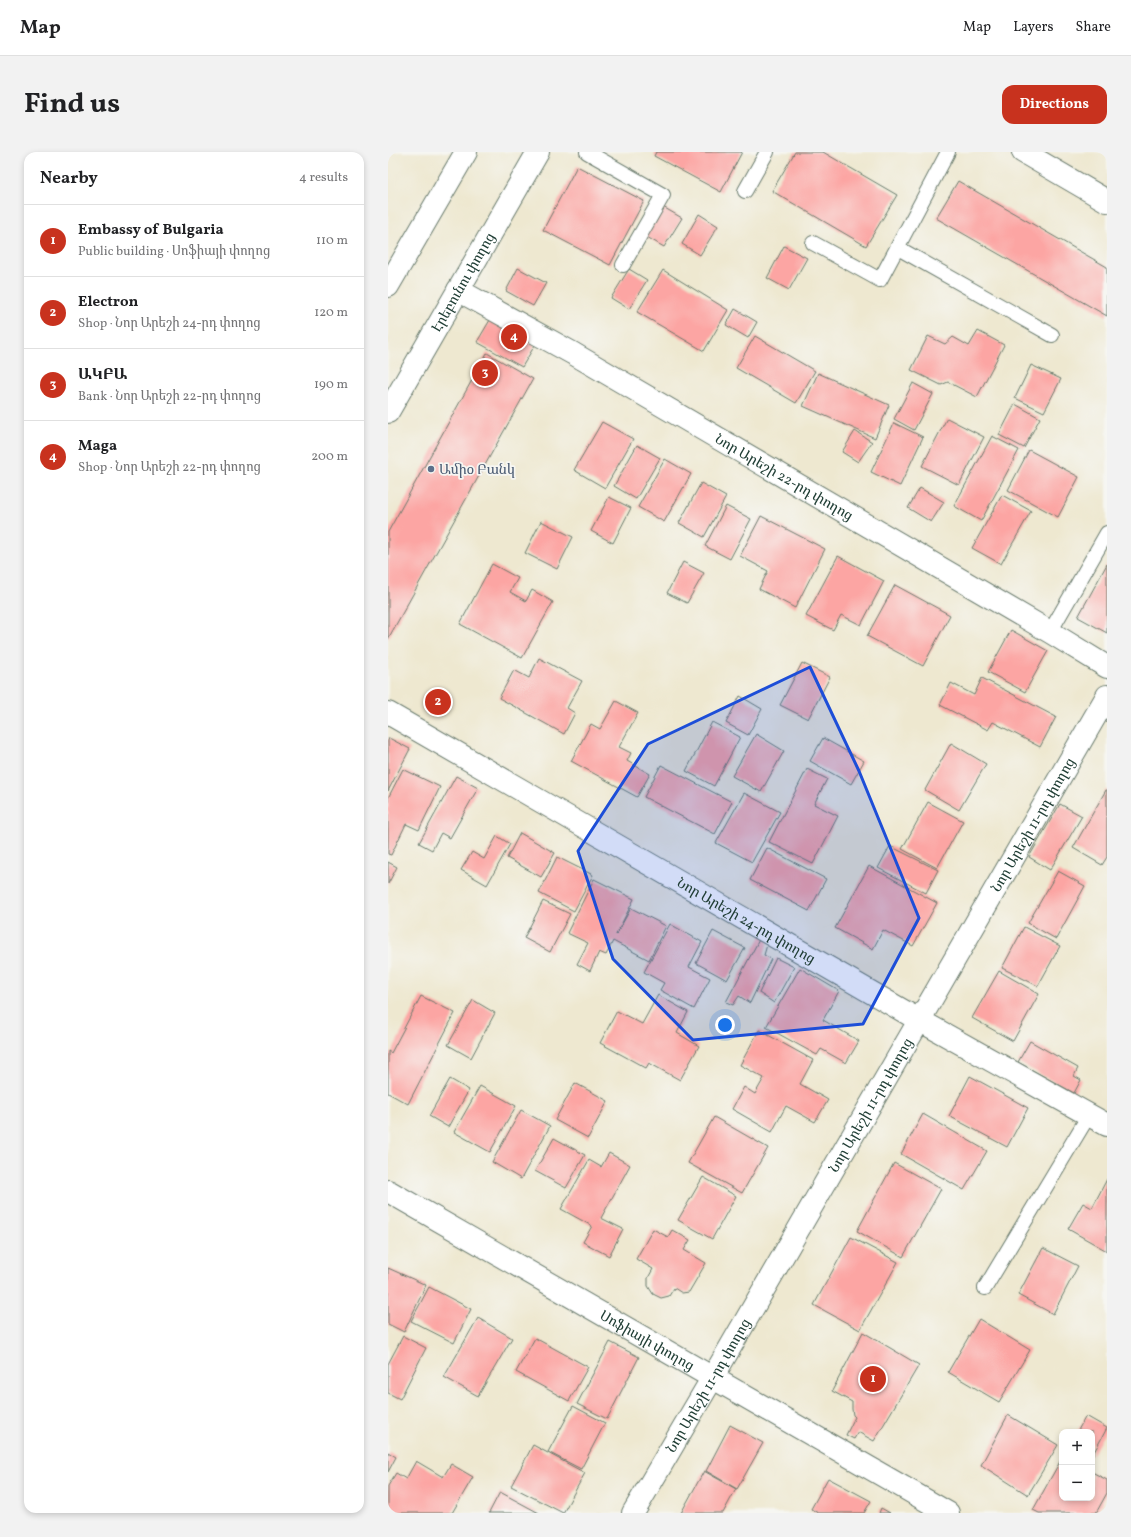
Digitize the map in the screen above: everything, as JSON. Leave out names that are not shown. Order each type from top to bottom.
[{"type":"street","points":[[388,286],[393,264],[466,152]]},
{"type":"street","name":"Էրեբունու փողոց","points":[[388,412],[538,152]]},
{"type":"street","points":[[1023,152],[1107,201]]},
{"type":"street","name":"Նոր Արեշի 22-րդ փողոց","points":[[458,290],[574,354],[1050,632],[1107,667]]},
{"type":"street","name":"Նոր Արեշի 11-րդ փողոց","points":[[633,1513],[714,1377],[1107,696]]},
{"type":"street","name":"Նոր Արեշի 24-րդ փողոց","points":[[388,713],[919,1020],[1098,1120]]},
{"type":"street","name":"Սոֆիայի փողոց","points":[[388,1191],[714,1377],[948,1513]]},
{"type":"lane","points":[[587,152],[663,195],[623,265]]},
{"type":"lane","points":[[745,191],[767,152]]},
{"type":"lane","points":[[814,243],[880,280],[948,152]]},
{"type":"lane","points":[[898,248],[1052,335]]},
{"type":"lane","points":[[1050,632],[1107,533]]},
{"type":"lane","points":[[985,1288],[1098,1120]]},
{"type":"highlighted area","points":[[810,667],[859,771],[919,918],[863,1024],[693,1040],[613,959],[578,851],[648,744]]},
{"type":"building","points":[[656,152],[742,152],[721,192],[654,156]]},
{"type":"building","points":[[795,152],[823,152],[897,195],[866,246],[772,191]]},
{"type":"building","points":[[577,166],[644,201],[610,265],[543,230]]},
{"type":"building","points":[[958,181],[1107,267],[1107,316],[936,218]]},
{"type":"building","points":[[663,207],[682,218],[664,247],[645,236]]},
{"type":"building","points":[[699,214],[718,226],[700,255],[682,244]]},
{"type":"building","points":[[784,246],[807,258],[789,290],[767,278]]},
{"type":"building","points":[[518,268],[546,283],[533,306],[506,291]]},
{"type":"building","points":[[629,269],[647,280],[629,309],[611,298]]},
{"type":"building","points":[[663,270],[728,310],[704,351],[637,312]]},
{"type":"building","points":[[735,309],[757,322],[748,338],[726,325]]},
{"type":"building","points":[[490,320],[535,345],[522,367],[477,342]]},
{"type":"building","points":[[978,331],[1004,345],[977,397],[948,382],[941,385],[911,370],[928,336],[945,344],[953,337],[969,346]]},
{"type":"building","points":[[755,336],[815,371],[796,403],[736,368]]},
{"type":"building","points":[[487,353],[533,379],[388,639],[388,532]]},
{"type":"building","points":[[1031,365],[1061,379],[1044,412],[1015,398]]},
{"type":"building","points":[[818,373],[889,405],[875,438],[803,406]]},
{"type":"building","points":[[913,383],[933,394],[914,430],[894,419]]},
{"type":"building","points":[[1015,404],[1040,418],[1024,448],[999,435]]},
{"type":"building","points":[[947,418],[984,437],[959,485],[922,466]]},
{"type":"building","points":[[602,422],[633,439],[605,488],[574,470]]},
{"type":"building","points":[[894,423],[923,437],[900,486],[871,472]]},
{"type":"building","points":[[855,431],[872,442],[858,462],[842,452]]},
{"type":"building","points":[[992,436],[1019,450],[981,521],[954,506]]},
{"type":"building","points":[[637,445],[660,458],[636,499],[614,486]]},
{"type":"building","points":[[1029,450],[1079,477],[1058,517],[1008,490]]},
{"type":"building","points":[[665,459],[691,474],[664,522],[638,507]]},
{"type":"building","points":[[701,483],[726,497],[704,537],[679,523]]},
{"type":"building","points":[[920,488],[944,502],[931,522],[908,508]]},
{"type":"building","points":[[1002,495],[1031,511],[1001,564],[972,548]]},
{"type":"building","points":[[609,497],[631,508],[613,543],[591,531]]},
{"type":"building","points":[[726,506],[751,519],[730,559],[705,546]]},
{"type":"building","points":[[761,516],[825,549],[795,608],[759,589],[768,571],[740,556]]},
{"type":"building","points":[[541,521],[573,537],[557,569],[525,553]]},
{"type":"building","points":[[838,556],[884,581],[861,625],[841,615],[833,630],[806,616]]},
{"type":"building","points":[[683,562],[704,573],[687,603],[667,593]]},
{"type":"building","points":[[492,564],[518,578],[510,592],[526,601],[532,590],[553,602],[522,658],[460,624]]},
{"type":"building","points":[[1107,564],[1107,633],[1078,617]]},
{"type":"building","points":[[895,585],[950,615],[923,666],[867,636]]},
{"type":"building","points":[[1011,630],[1048,651],[1025,692],[988,672]]},
{"type":"building","points":[[539,658],[582,681],[567,708],[575,713],[564,734],[499,698],[514,670],[529,678]]},
{"type":"building","points":[[802,663],[830,677],[808,719],[780,705]]},
{"type":"building","points":[[982,678],[1056,717],[1040,747],[993,722],[988,730],[940,705],[951,683],[974,695]]},
{"type":"building","points":[[740,696],[762,709],[748,735],[726,723]]},
{"type":"building","points":[[616,701],[638,713],[619,747],[631,753],[627,761],[650,774],[637,797],[571,761],[591,724],[600,729]]},
{"type":"building","points":[[712,722],[740,737],[714,786],[686,771]]},
{"type":"building","points":[[756,734],[784,751],[761,792],[732,776]]},
{"type":"building","points":[[389,738],[410,749],[388,791],[388,741]]},
{"type":"building","points":[[823,738],[864,761],[851,784],[810,761]]},
{"type":"building","points":[[951,743],[986,764],[959,810],[925,790]]},
{"type":"building","points":[[661,765],[732,802],[715,834],[644,797]]},
{"type":"building","points":[[403,769],[440,787],[419,830],[406,824],[391,855],[388,854],[388,798]]},
{"type":"building","points":[[807,769],[827,779],[814,804],[838,816],[813,864],[769,842]]},
{"type":"building","points":[[456,776],[478,788],[450,838],[441,833],[432,850],[419,843]]},
{"type":"building","points":[[1106,790],[1107,857],[1102,865],[1073,848]]},
{"type":"building","points":[[744,793],[780,812],[752,862],[716,843]]},
{"type":"building","points":[[928,802],[963,821],[937,868],[902,849]]},
{"type":"building","points":[[1060,804],[1082,816],[1050,870],[1029,857]]},
{"type":"building","points":[[520,833],[555,853],[541,877],[507,858]]},
{"type":"building","points":[[497,836],[510,844],[487,885],[461,870],[472,852],[484,859]]},
{"type":"building","points":[[890,846],[938,870],[926,893],[878,868]]},
{"type":"building","points":[[767,848],[826,879],[809,911],[750,880]]},
{"type":"building","points":[[557,857],[593,875],[574,911],[539,893]]},
{"type":"building","points":[[388,862],[397,867],[388,884]]},
{"type":"building","points":[[869,866],[937,903],[913,946],[883,930],[873,949],[835,928]]},
{"type":"building","points":[[1058,871],[1085,886],[1056,939],[1028,923]]},
{"type":"building","points":[[594,879],[634,899],[616,935],[631,908],[666,926],[649,960],[613,941],[606,955],[599,952],[590,971],[577,964],[588,943],[567,933]]},
{"type":"building","points":[[543,901],[570,914],[550,952],[524,938]]},
{"type":"building","points":[[670,924],[702,942],[689,967],[710,978],[694,1009],[660,990],[664,983],[644,972]]},
{"type":"building","points":[[1024,927],[1060,946],[1038,986],[1002,968]]},
{"type":"building","points":[[713,931],[745,948],[727,980],[696,963]]},
{"type":"building","points":[[762,934],[769,938],[764,955],[771,959],[750,1003],[739,996],[733,1005],[726,1002]]},
{"type":"building","points":[[776,958],[794,967],[774,1003],[759,993]]},
{"type":"building","points":[[800,968],[839,991],[823,1020],[859,1041],[846,1063],[821,1049],[817,1055],[766,1027]]},
{"type":"building","points":[[999,971],[1039,994],[1013,1041],[972,1018]]},
{"type":"building","points":[[658,995],[688,1012],[677,1033],[699,1046],[680,1080],[649,1063],[646,1068],[600,1043],[617,1011],[642,1024]]},
{"type":"building","points":[[421,996],[455,1013],[408,1104],[388,1093],[388,1051],[391,1053]]},
{"type":"building","points":[[473,1000],[495,1013],[471,1058],[448,1045]]},
{"type":"building","points":[[759,1030],[813,1060],[800,1084],[828,1100],[815,1122],[786,1106],[772,1132],[732,1109],[744,1087],[755,1094],[764,1078],[740,1065]]},
{"type":"building","points":[[1030,1041],[1078,1068],[1074,1076],[1081,1080],[1074,1093],[1018,1062]]},
{"type":"building","points":[[970,1076],[1028,1108],[1007,1147],[949,1116]]},
{"type":"building","points":[[450,1079],[469,1090],[448,1127],[429,1116]]},
{"type":"building","points":[[575,1083],[608,1101],[588,1138],[555,1120]]},
{"type":"building","points":[[480,1086],[516,1106],[490,1152],[454,1132]]},
{"type":"building","points":[[521,1110],[550,1126],[521,1179],[492,1162]]},
{"type":"building","points":[[923,1114],[987,1151],[964,1190],[901,1154]]},
{"type":"building","points":[[714,1117],[768,1148],[742,1193],[688,1163]]},
{"type":"building","points":[[554,1138],[585,1155],[566,1188],[535,1171]]},
{"type":"building","points":[[609,1153],[630,1165],[601,1218],[623,1229],[609,1256],[583,1242],[592,1226],[561,1209],[589,1160],[601,1167]]},
{"type":"building","points":[[894,1163],[941,1189],[903,1257],[857,1231]]},
{"type":"building","points":[[703,1177],[736,1196],[712,1239],[678,1220]]},
{"type":"building","points":[[1107,1179],[1107,1251],[1068,1229],[1083,1203],[1092,1208]]},
{"type":"building","points":[[653,1229],[668,1237],[672,1230],[690,1240],[684,1250],[706,1263],[689,1292],[682,1293],[674,1288],[669,1296],[661,1298],[653,1294],[648,1286],[648,1278],[653,1269],[636,1259]]},
{"type":"building","points":[[851,1237],[898,1262],[860,1330],[814,1305]]},
{"type":"building","points":[[1043,1248],[1078,1266],[1053,1314],[1018,1295]]},
{"type":"building","points":[[388,1268],[426,1285],[404,1332],[388,1324]]},
{"type":"building","points":[[429,1287],[471,1309],[454,1343],[411,1321]]},
{"type":"building","points":[[478,1318],[512,1338],[478,1396],[444,1377]]},
{"type":"building","points":[[979,1319],[1030,1350],[999,1402],[948,1372]]},
{"type":"building","points":[[863,1332],[919,1365],[874,1441],[858,1432],[854,1439],[846,1435],[855,1417],[853,1415],[852,1402],[832,1391]]},
{"type":"building","points":[[403,1336],[426,1348],[400,1399],[388,1393],[388,1364]]},
{"type":"building","points":[[535,1338],[588,1367],[569,1401],[516,1372]]},
{"type":"building","points":[[610,1342],[639,1357],[607,1419],[577,1404]]},
{"type":"building","points":[[573,1406],[605,1423],[581,1469],[548,1452]]},
{"type":"building","points":[[1008,1415],[1058,1445],[1028,1495],[981,1465]]},
{"type":"building","points":[[1086,1416],[1107,1428],[1095,1450],[1095,1429],[1079,1429]]},
{"type":"building","points":[[730,1425],[763,1443],[737,1489],[706,1471]]},
{"type":"building","points":[[533,1445],[585,1473],[563,1513],[511,1486]]},
{"type":"building","points":[[388,1452],[396,1457],[388,1472]]},
{"type":"building","points":[[416,1461],[443,1477],[451,1464],[473,1477],[452,1513],[391,1513],[388,1511],[388,1486],[396,1473],[406,1479]]},
{"type":"building","points":[[1059,1463],[1059,1501],[1095,1501],[1095,1474],[1107,1480],[1107,1493],[1096,1513],[1039,1513],[1033,1510]]},
{"type":"building","points":[[704,1471],[736,1489],[723,1513],[681,1513]]},
{"type":"building","points":[[828,1478],[871,1501],[864,1513],[818,1513],[811,1509]]},
{"type":"building","points":[[500,1492],[539,1513],[489,1513]]},
{"type":"building","points":[[881,1508],[890,1513],[879,1513]]},
{"type":"place","name":"Maga","points":[[514,337]]},
{"type":"place","name":"ԱԿԲԱ","points":[[485,373]]},
{"type":"place","name":"Ամիօ Բանկ","points":[[431,469]]},
{"type":"place","name":"Electron","points":[[438,702]]},
{"type":"place","name":"Embassy of Bulgaria","points":[[873,1379]]}]
